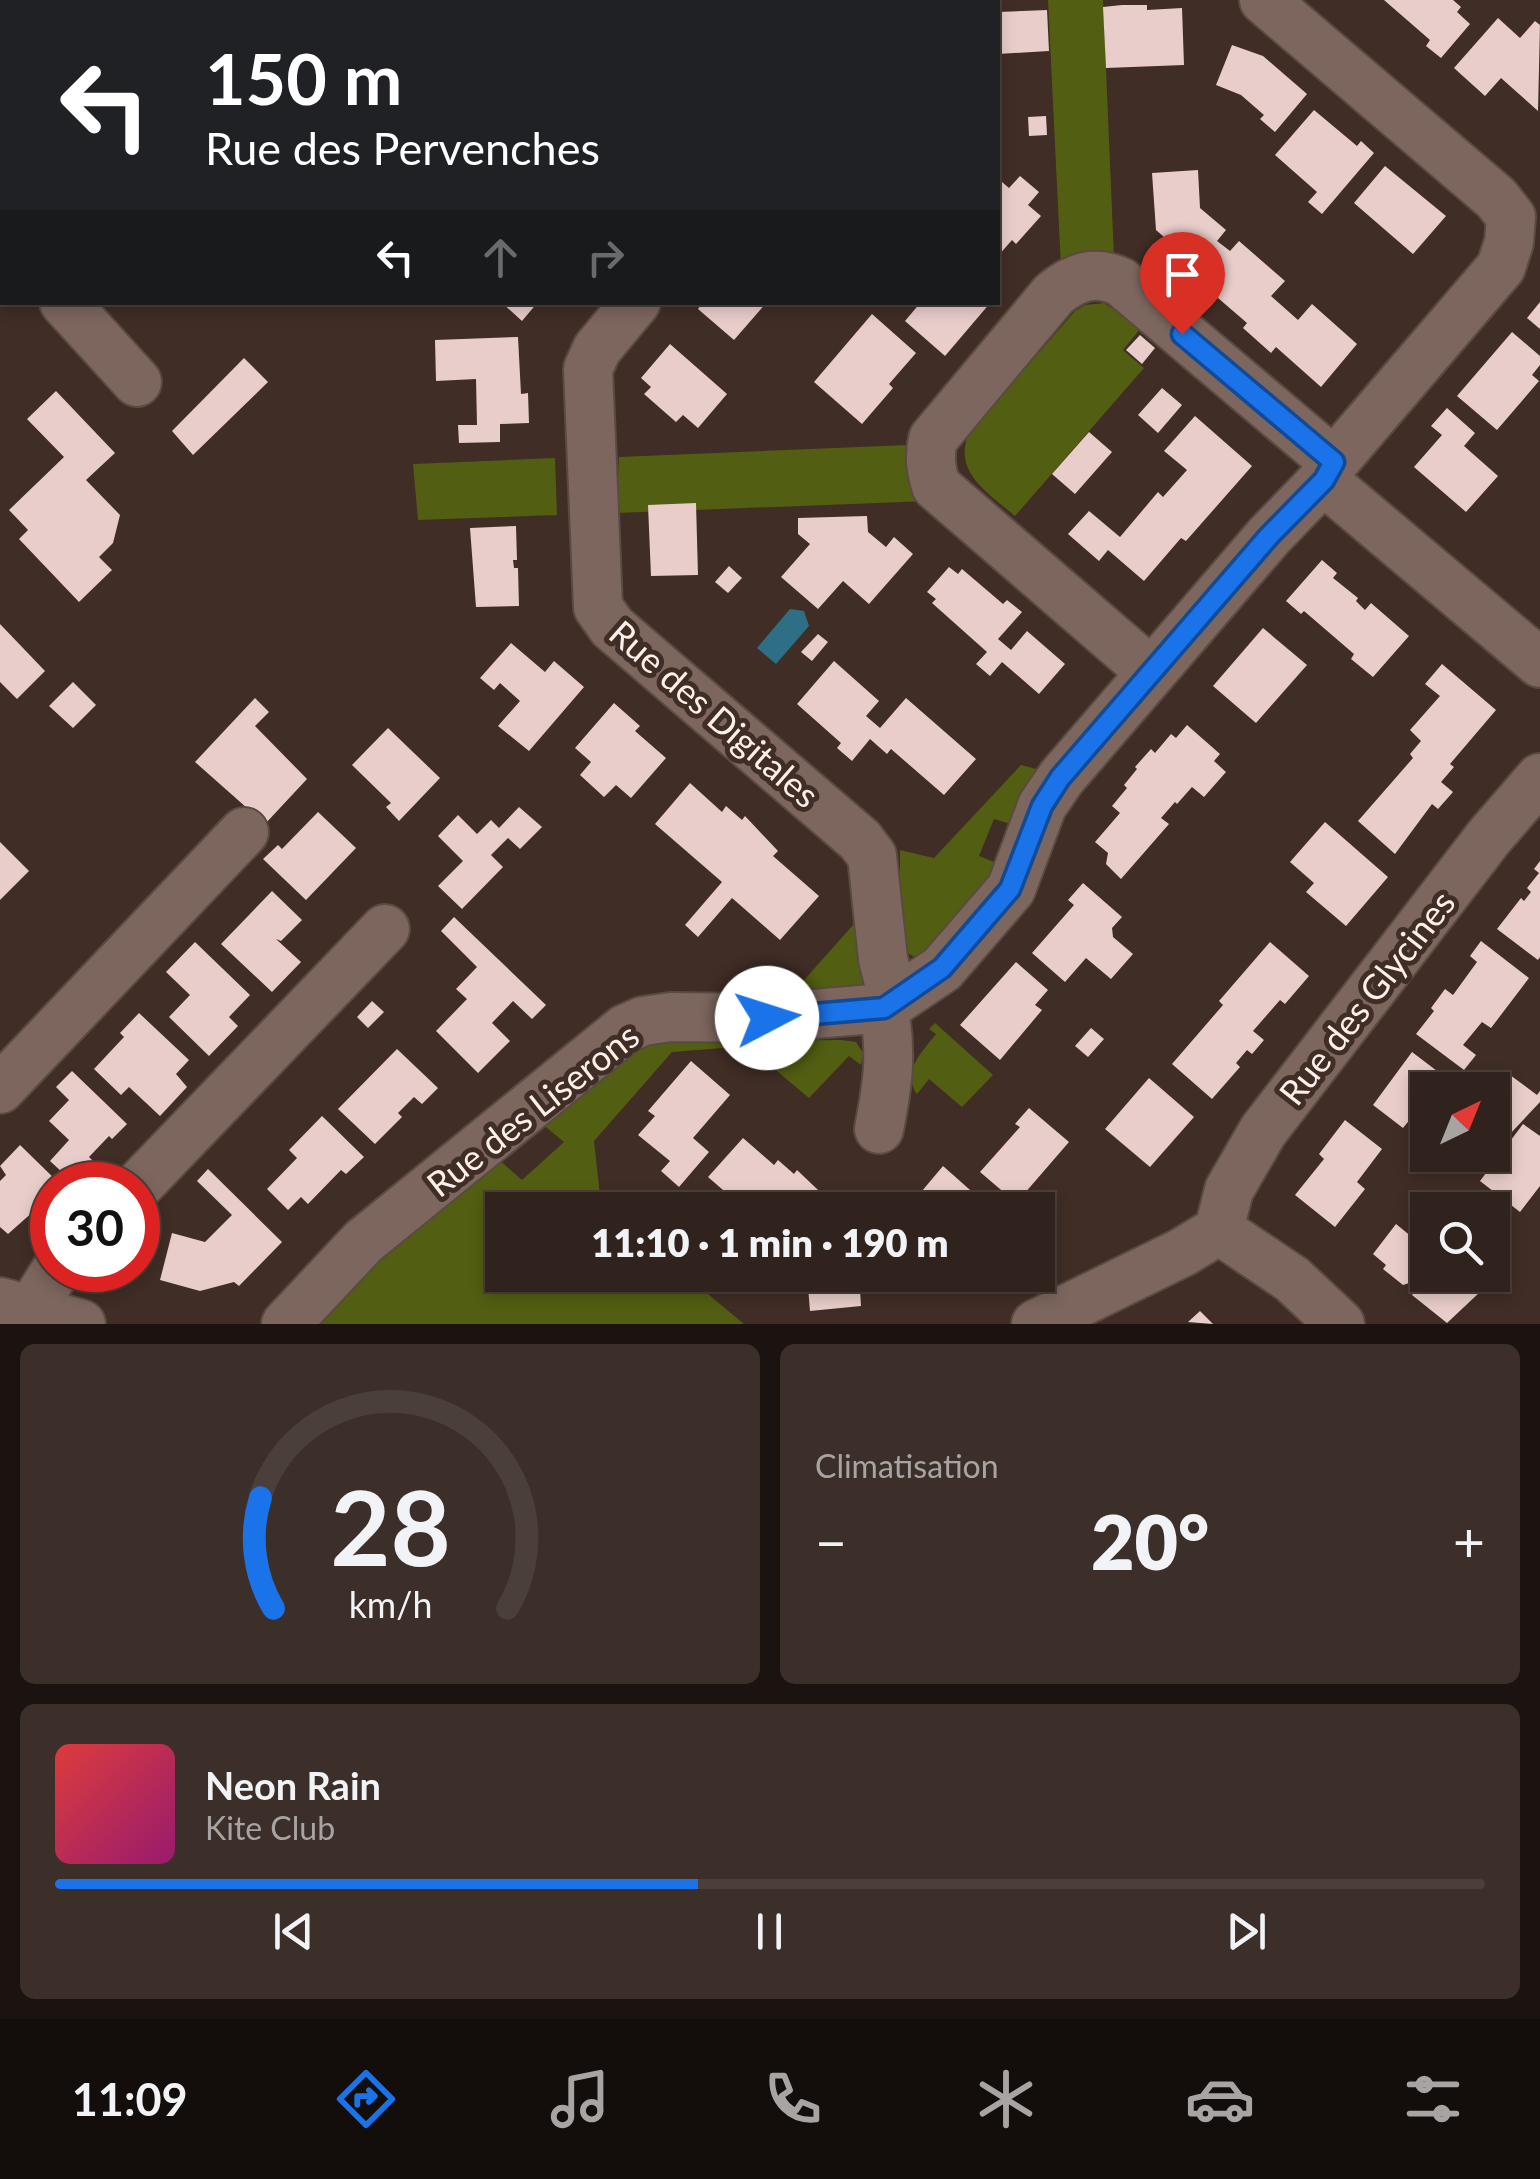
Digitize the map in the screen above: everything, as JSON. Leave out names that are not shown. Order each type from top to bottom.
[{"type":"street","points":[[889,1005],[942,968],[1010,889],[1042,806],[1060,778],[1502,268],[1512,217],[1496,198],[1264,0]]},
{"type":"street","points":[[1150,671],[936,486],[929,458],[933,439],[1054,294],[1072,279],[1088,276],[1105,275],[1121,282],[1540,662]]},
{"type":"street","points":[[67,305],[138,382]]},
{"type":"street","name":"Rue des Digitales","points":[[634,305],[597,349],[588,369],[598,607],[612,627],[872,856],[891,1047],[879,1129]]},
{"type":"street","name":"Rue des Glycines","points":[[1218,1230],[1229,1190],[1263,1131],[1489,837],[1540,778]]},
{"type":"street","points":[[0,1089],[244,832]]},
{"type":"street","points":[[160,1163],[385,929]]},
{"type":"street","name":"Rue des Liserons","points":[[286,1324],[364,1242],[624,1029],[643,1021],[671,1017],[767,1018],[889,1005]]},
{"type":"street","points":[[1036,1324],[1183,1252],[1218,1230],[1292,1279],[1340,1324]]},
{"type":"street","points":[[15,1306],[80,1324]]},
{"type":"green space","points":[[1048,0],[1103,0],[1114,257],[1061,268]]},
{"type":"green space","points":[[1104,303],[1141,328],[1123,350],[1144,368],[1015,516],[984,490],[969,470],[965,447],[969,433],[1075,311],[1085,305]]},
{"type":"green space","points":[[907,445],[909,483],[928,501],[616,513],[619,457]]},
{"type":"green space","points":[[555,458],[557,515],[418,520],[413,464]]},
{"type":"green space","points":[[1021,765],[1048,772],[1021,827],[994,819],[979,856],[1007,867],[919,960],[900,948],[900,850],[934,858]]},
{"type":"green space","points":[[862,915],[867,971],[861,986],[788,998]]},
{"type":"green space","points":[[935,1023],[993,1075],[962,1107],[929,1079],[917,1094],[913,1086],[912,1070],[936,1034],[929,1029]]},
{"type":"green space","points":[[841,1040],[856,1042],[863,1053],[861,1065],[849,1056],[809,1098],[747,1046],[672,1052],[594,1141],[600,1192],[485,1192],[485,1292],[705,1292],[744,1324],[317,1324],[361,1274],[497,1158],[522,1180],[564,1142],[541,1123],[646,1042]]},
{"type":"water","points":[[790,609],[804,611],[809,626],[776,664],[757,648]]},
{"type":"building","points":[[1384,0],[1453,0],[1461,7],[1457,12],[1470,24],[1441,58],[1426,46],[1430,40]]},
{"type":"building","points":[[1147,5],[1147,10],[1182,8],[1184,65],[1106,68],[1103,7]]},
{"type":"building","points":[[1047,10],[1049,51],[1000,54],[1000,12]]},
{"type":"building","points":[[1498,18],[1520,38],[1535,21],[1540,25],[1538,111],[1501,78],[1485,96],[1454,68]]},
{"type":"building","points":[[1232,45],[1263,56],[1307,94],[1275,132],[1260,119],[1264,115],[1241,95],[1216,85]]},
{"type":"building","points":[[1314,110],[1357,146],[1361,141],[1374,153],[1322,214],[1308,202],[1317,192],[1275,155]]},
{"type":"building","points":[[1046,116],[1047,135],[1029,136],[1028,117]]},
{"type":"building","points":[[1385,166],[1446,216],[1413,254],[1354,203]]},
{"type":"building","points":[[1198,170],[1200,208],[1226,230],[1217,241],[1230,251],[1239,241],[1285,281],[1271,296],[1298,320],[1312,304],[1357,344],[1321,387],[1276,347],[1271,353],[1243,328],[1247,323],[1189,273],[1196,265],[1156,230],[1152,173]]},
{"type":"building","points":[[1020,176],[1039,192],[1028,205],[1041,216],[1016,244],[1012,240],[1000,254],[1000,184],[1002,182],[1009,188]]},
{"type":"building","points":[[1540,302],[1540,329],[1527,318]]},
{"type":"building","points":[[504,305],[535,305],[522,321]]},
{"type":"building","points":[[701,305],[764,305],[734,340],[698,309]]},
{"type":"building","points":[[918,305],[988,305],[945,356],[905,321]]},
{"type":"building","points":[[872,314],[916,353],[862,424],[814,382]]},
{"type":"building","points":[[1512,332],[1540,356],[1540,365],[1532,375],[1539,381],[1497,430],[1457,396]]},
{"type":"building","points":[[1140,335],[1155,348],[1142,364],[1126,350]]},
{"type":"building","points":[[518,337],[521,394],[528,393],[529,423],[500,424],[500,442],[459,443],[458,425],[477,425],[476,379],[436,381],[435,340]]},
{"type":"building","points":[[670,344],[727,394],[698,428],[683,415],[676,422],[644,394],[651,387],[641,378]]},
{"type":"building","points":[[244,358],[268,382],[193,455],[172,431]]},
{"type":"building","points":[[1162,388],[1182,405],[1158,433],[1138,415]]},
{"type":"building","points":[[56,391],[115,453],[86,480],[120,515],[113,543],[99,557],[112,570],[79,602],[19,539],[28,530],[9,510],[64,457],[27,419]]},
{"type":"building","points":[[1447,408],[1475,433],[1464,446],[1498,476],[1466,512],[1414,467],[1442,435],[1431,426]]},
{"type":"building","points":[[1195,416],[1252,466],[1186,541],[1181,538],[1144,581],[1108,550],[1099,561],[1068,534],[1089,511],[1120,537],[1158,492],[1163,497],[1187,470],[1164,451]]},
{"type":"building","points":[[1089,432],[1112,452],[1075,494],[1052,474]]},
{"type":"building","points":[[696,503],[698,575],[651,576],[648,505]]},
{"type":"building","points":[[867,516],[868,532],[886,547],[894,537],[913,554],[869,604],[843,581],[818,609],[781,577],[810,544],[798,534],[798,518]]},
{"type":"building","points":[[516,526],[517,560],[513,560],[514,568],[518,568],[519,606],[476,607],[470,528]]},
{"type":"building","points":[[1322,560],[1337,573],[1333,578],[1358,598],[1356,601],[1365,610],[1371,603],[1409,636],[1373,677],[1351,659],[1354,654],[1304,611],[1301,614],[1286,601]]},
{"type":"building","points":[[729,566],[742,578],[728,593],[715,582]]},
{"type":"building","points":[[949,567],[958,574],[962,569],[1003,604],[1007,600],[1022,612],[998,639],[1011,650],[1027,631],[1065,664],[1039,694],[1002,662],[990,676],[976,664],[987,652],[932,603],[936,599],[927,592]]},
{"type":"building","points":[[0,624],[45,671],[17,699],[0,682]]},
{"type":"building","points":[[1263,628],[1307,665],[1256,723],[1213,686]]},
{"type":"building","points":[[818,634],[828,642],[812,661],[801,652]]},
{"type":"building","points":[[511,643],[545,672],[554,661],[584,687],[529,751],[498,726],[520,701],[500,683],[494,690],[480,678]]},
{"type":"building","points":[[834,661],[879,701],[866,716],[880,728],[906,698],[976,759],[944,795],[891,749],[887,754],[870,739],[852,761],[837,748],[841,743],[797,704]]},
{"type":"building","points":[[1442,664],[1496,710],[1450,764],[1454,767],[1441,782],[1453,792],[1438,809],[1432,804],[1395,854],[1358,821],[1413,758],[1410,754],[1421,741],[1410,730],[1440,696],[1425,684]]},
{"type":"building","points":[[73,682],[96,705],[73,728],[49,706]]},
{"type":"building","points":[[255,698],[269,712],[255,726],[307,779],[265,824],[195,762]]},
{"type":"building","points":[[614,703],[640,726],[635,731],[666,758],[631,798],[616,785],[604,797],[580,775],[591,762],[575,748]]},
{"type":"building","points":[[1187,725],[1220,754],[1214,761],[1226,772],[1204,797],[1192,787],[1175,802],[1161,818],[1169,824],[1121,879],[1106,864],[1108,853],[1095,842],[1120,813],[1112,806],[1127,788],[1124,785],[1135,767],[1151,749],[1155,753],[1171,734],[1176,738]]},
{"type":"building","points":[[388,728],[440,778],[399,821],[386,807],[391,803],[352,765]]},
{"type":"building","points":[[690,783],[722,812],[726,806],[742,820],[745,816],[778,851],[773,856],[819,896],[780,940],[732,898],[698,937],[685,925],[722,882],[655,824]]},
{"type":"building","points":[[519,807],[542,827],[520,849],[508,838],[491,855],[503,867],[462,909],[438,886],[463,861],[438,836],[458,815],[477,834],[491,820],[499,828]]},
{"type":"building","points":[[318,812],[356,848],[306,900],[263,859],[278,845],[282,849]]},
{"type":"building","points":[[1325,822],[1388,877],[1346,926],[1306,892],[1314,883],[1290,862]]},
{"type":"building","points":[[0,842],[29,871],[0,900]]},
{"type":"building","points":[[1540,861],[1538,960],[1497,929],[1521,898],[1524,901],[1531,892],[1527,888],[1539,873],[1534,869]]},
{"type":"building","points":[[1083,883],[1122,917],[1112,928],[1113,937],[1133,954],[1111,979],[1086,958],[1065,982],[1032,953],[1074,905],[1068,900]]},
{"type":"building","points":[[272,891],[302,920],[281,941],[276,939],[301,962],[272,992],[221,944]]},
{"type":"building","points":[[454,917],[546,1005],[532,1019],[513,1001],[492,1023],[510,1041],[478,1073],[436,1031],[467,999],[456,989],[477,967],[441,931]]},
{"type":"building","points":[[1481,941],[1529,978],[1491,1028],[1482,1022],[1463,1045],[1476,1055],[1464,1070],[1416,1034],[1445,989],[1453,995],[1477,962],[1470,956]]},
{"type":"building","points":[[195,942],[250,995],[229,1017],[238,1026],[209,1056],[169,1017],[190,995],[166,972]]},
{"type":"building","points":[[1270,942],[1309,976],[1285,1004],[1280,1000],[1253,1031],[1264,1040],[1252,1054],[1247,1050],[1236,1063],[1240,1067],[1212,1099],[1172,1064]]},
{"type":"building","points":[[1016,962],[1048,990],[1035,1005],[1042,1010],[1000,1060],[960,1025]]},
{"type":"building","points":[[372,1001],[384,1012],[368,1028],[357,1017]]},
{"type":"building","points":[[139,1013],[189,1060],[176,1074],[187,1087],[160,1116],[129,1087],[121,1095],[94,1069],[124,1037],[120,1033]]},
{"type":"building","points":[[1091,1028],[1104,1039],[1088,1057],[1075,1046]]},
{"type":"building","points":[[397,1049],[438,1088],[422,1104],[414,1097],[398,1113],[402,1117],[375,1144],[338,1109]]},
{"type":"building","points":[[1412,1052],[1438,1072],[1410,1072],[1410,1119],[1403,1128],[1373,1105]]},
{"type":"building","points":[[691,1061],[730,1095],[693,1138],[709,1152],[679,1187],[661,1171],[670,1161],[638,1135],[655,1116],[648,1111]]},
{"type":"building","points":[[72,1071],[127,1124],[89,1157],[94,1162],[50,1161],[69,1140],[49,1121],[69,1100],[56,1087]]},
{"type":"building","points":[[1510,1075],[1537,1095],[1540,1091],[1540,1102],[1510,1134]]},
{"type":"building","points":[[1149,1078],[1194,1117],[1150,1167],[1105,1129]]},
{"type":"building","points":[[1029,1108],[1069,1142],[1026,1192],[1003,1192],[980,1172],[1020,1127],[1015,1124]]},
{"type":"building","points":[[322,1116],[364,1157],[346,1174],[341,1170],[308,1204],[301,1197],[288,1210],[267,1189],[297,1158],[289,1150]]},
{"type":"building","points":[[1345,1120],[1382,1149],[1357,1182],[1365,1189],[1335,1227],[1295,1195],[1324,1159],[1319,1154]]},
{"type":"building","points":[[1523,1124],[1540,1136],[1540,1186],[1520,1212],[1510,1204],[1510,1192],[1494,1192],[1480,1181],[1487,1172],[1510,1172],[1510,1141]]},
{"type":"building","points":[[743,1138],[774,1165],[778,1160],[794,1174],[797,1170],[820,1192],[725,1192],[708,1177]]},
{"type":"building","points":[[20,1145],[37,1162],[30,1162],[30,1214],[8,1234],[0,1227],[0,1181],[6,1175],[0,1166]]},
{"type":"building","points":[[943,1166],[972,1192],[921,1192]]},
{"type":"building","points":[[208,1169],[282,1242],[239,1286],[234,1282],[200,1291],[160,1280],[172,1233],[205,1242],[232,1215],[197,1181]]},
{"type":"building","points":[[1396,1224],[1410,1235],[1410,1284],[1403,1285],[1383,1269],[1386,1265],[1373,1254]]},
{"type":"building","points":[[808,1292],[860,1292],[861,1306],[810,1311]]},
{"type":"building","points":[[1414,1292],[1480,1292],[1447,1323],[1412,1295]]},
{"type":"building","points":[[1200,1311],[1213,1324],[1188,1322]]},
{"type":"route","points":[[767,1018],[884,1008],[942,968],[1010,889],[1042,806],[1060,778],[1269,536],[1324,480],[1334,462],[1182,334]]}]
